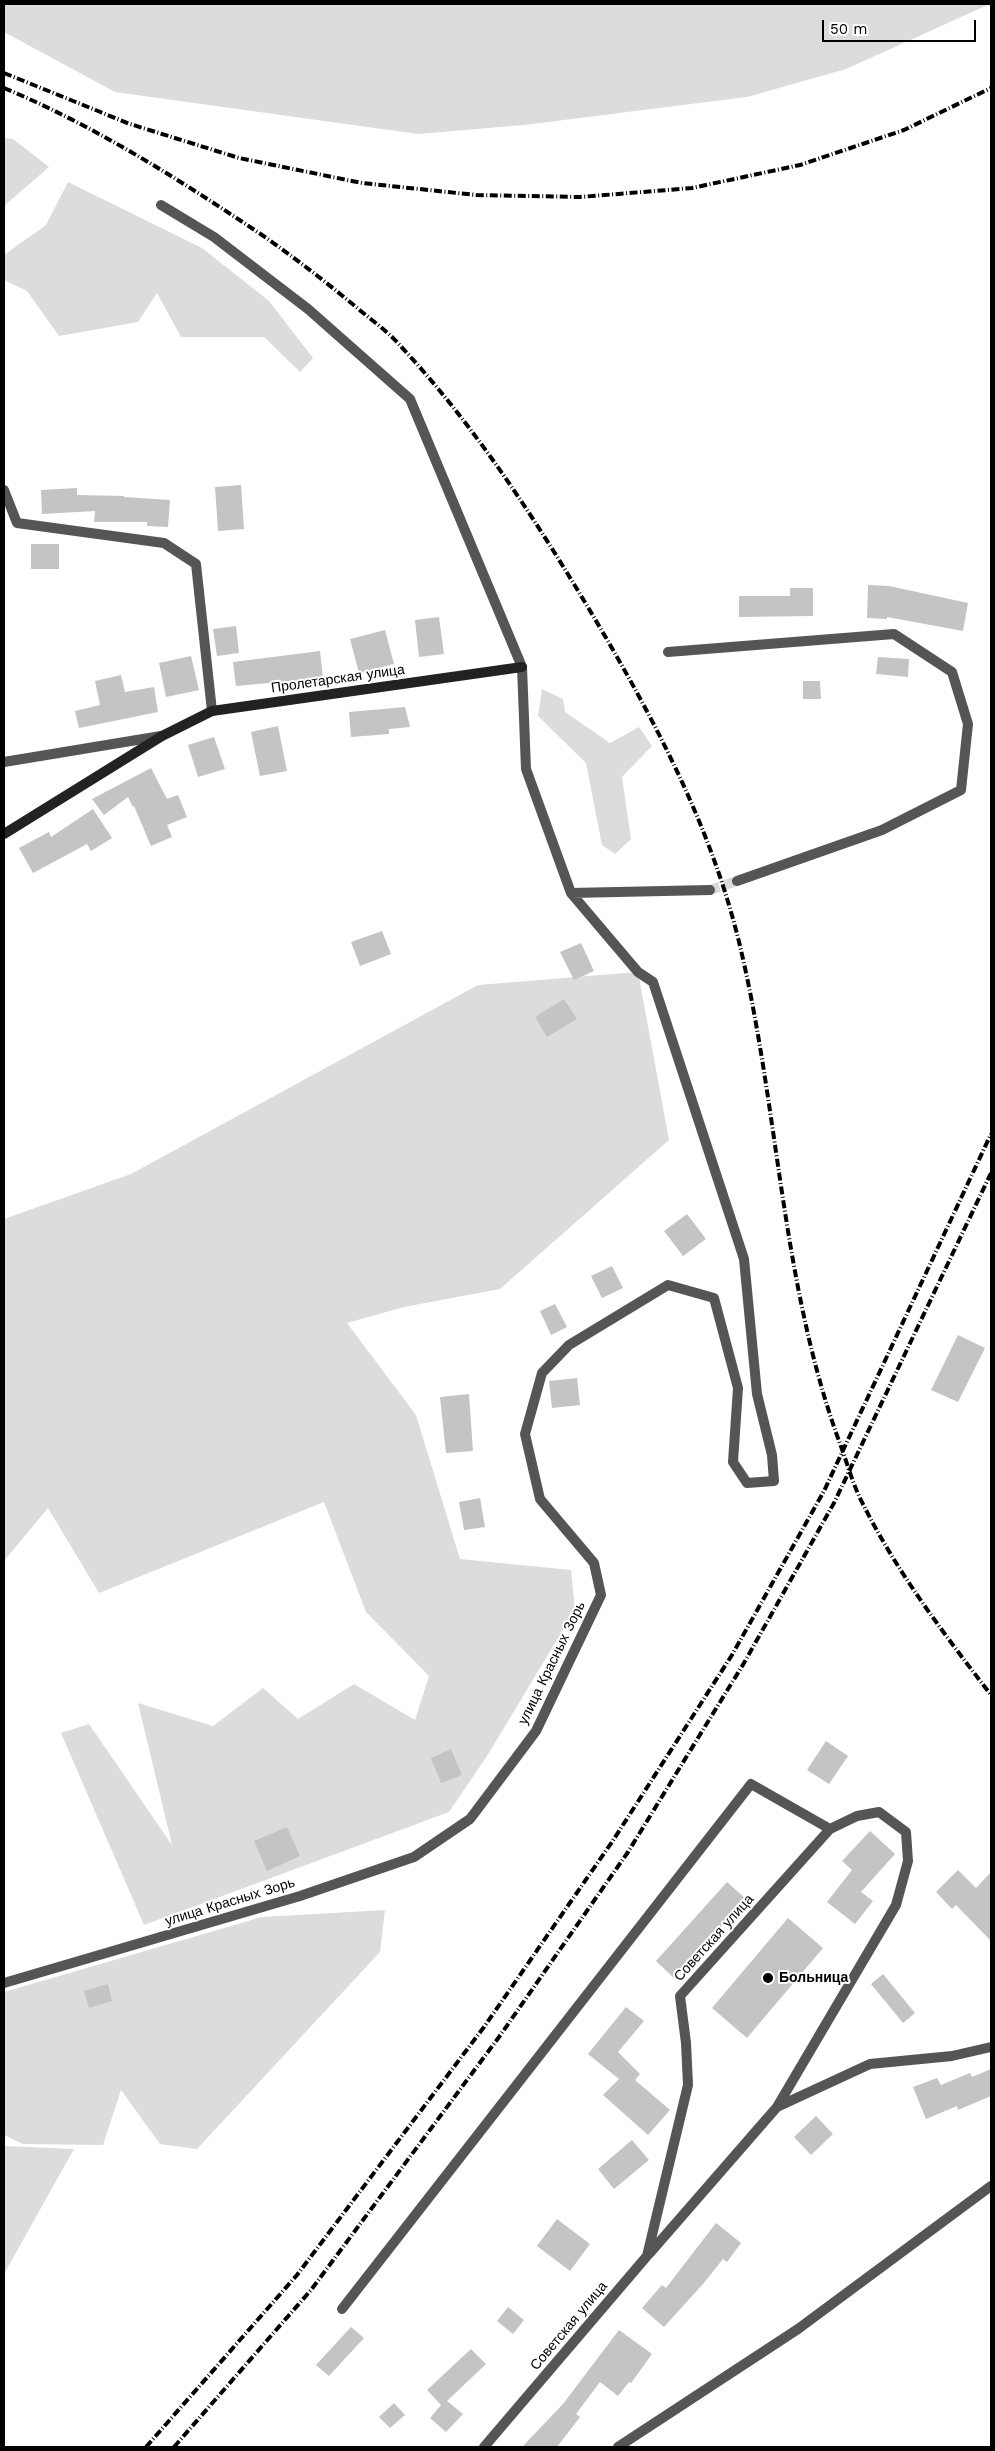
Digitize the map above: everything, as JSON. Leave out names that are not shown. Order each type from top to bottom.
[{"type":"street","points":[[161,205],[214,237],[308,309],[410,398],[522,667],[526,769],[571,893],[710,890]]},
{"type":"street","points":[[4,490],[17,523],[164,543],[196,564],[212,711]]},
{"type":"street","points":[[668,652],[894,634],[952,672],[968,724],[961,790],[882,830],[737,881]]},
{"type":"street","name":"Пролетарская улица","points":[[4,834],[162,736],[212,711],[522,667]]},
{"type":"street","name":"Пролетарская улица","points":[[4,762],[162,736]]},
{"type":"street","name":"улица Красных Зорь","points":[[4,1983],[300,1896],[414,1857],[470,1819],[536,1731],[601,1595],[594,1563],[540,1499],[525,1434],[542,1374],[569,1346],[668,1285],[714,1298],[738,1388],[733,1462],[747,1483],[774,1481],[772,1455],[757,1394],[744,1259],[653,982],[638,972],[571,893]]},
{"type":"street","points":[[342,2309],[751,1784],[830,1829]]},
{"type":"street","name":"Советская улица","points":[[484,2447],[647,2256],[688,2085],[686,2043],[680,1996],[830,1829],[857,1816],[879,1812],[906,1832],[908,1861],[896,1905],[778,2107]]},
{"type":"street","points":[[647,2256],[778,2107],[870,2064],[952,2056],[991,2047]]},
{"type":"street","points":[[618,2447],[798,2328],[991,2186]]},
{"type":"shaded area","points":[[4,4],[990,4],[846,69],[747,97],[524,125],[418,134],[115,92],[4,32]]},
{"type":"shaded area","points":[[4,138],[13,139],[49,167],[4,206]]},
{"type":"shaded area","points":[[68,182],[202,248],[269,301],[313,358],[300,372],[264,337],[181,337],[157,293],[138,322],[59,336],[27,291],[4,280],[4,255],[46,225]]},
{"type":"shaded area","points":[[542,689],[563,699],[565,712],[610,743],[639,727],[652,746],[622,777],[631,839],[615,854],[602,845],[586,763],[538,716]]},
{"type":"shaded area","points":[[638,972],[669,1140],[500,1289],[404,1307],[347,1323],[416,1415],[460,1559],[571,1570],[575,1610],[487,1756],[449,1812],[144,1925],[61,1733],[89,1724],[172,1845],[138,1703],[213,1726],[263,1688],[298,1719],[354,1684],[415,1720],[429,1676],[366,1612],[324,1502],[99,1593],[48,1508],[4,1561],[4,1219],[131,1174],[478,985]]},
{"type":"shaded area","points":[[385,1910],[380,1952],[197,2149],[160,2144],[121,2090],[103,2145],[23,2144],[4,2135],[4,1992],[262,1917]]},
{"type":"shaded area","points":[[4,2146],[74,2149],[4,2274]]},
{"type":"building","points":[[241,485],[244,529],[218,531],[215,487]]},
{"type":"building","points":[[77,488],[77,495],[124,496],[170,500],[168,527],[147,526],[147,522],[94,522],[95,511],[42,514],[41,490]]},
{"type":"building","points":[[31,544],[59,544],[59,569],[31,569]]},
{"type":"building","points":[[868,585],[889,586],[968,603],[963,631],[887,617],[887,619],[867,618]]},
{"type":"building","points":[[790,588],[813,588],[813,616],[739,617],[739,596],[790,596]]},
{"type":"building","points":[[439,617],[444,654],[419,657],[415,620]]},
{"type":"building","points":[[236,626],[239,653],[217,656],[213,629]]},
{"type":"building","points":[[385,630],[394,664],[359,673],[350,639]]},
{"type":"building","points":[[320,651],[323,678],[236,686],[233,662]]},
{"type":"building","points":[[191,656],[199,690],[166,697],[159,663]]},
{"type":"building","points":[[878,657],[909,659],[908,677],[876,674]]},
{"type":"building","points":[[121,675],[125,692],[154,687],[158,712],[79,728],[75,711],[100,705],[95,681]]},
{"type":"building","points":[[803,681],[820,681],[821,699],[803,699]]},
{"type":"building","points":[[405,707],[410,727],[389,729],[389,734],[351,737],[349,712]]},
{"type":"building","points":[[278,726],[287,771],[260,776],[251,732]]},
{"type":"building","points":[[214,737],[225,769],[198,777],[188,745]]},
{"type":"building","points":[[151,768],[167,799],[178,795],[187,817],[167,825],[172,837],[151,846],[134,806],[128,797],[104,815],[92,799]]},
{"type":"building","points":[[93,809],[112,838],[91,851],[87,844],[33,873],[19,848],[49,832],[51,837]]},
{"type":"building","points":[[382,931],[391,954],[360,966],[351,942]]},
{"type":"building","points":[[581,943],[594,971],[574,980],[560,952]]},
{"type":"building","points":[[564,999],[577,1019],[547,1037],[535,1017]]},
{"type":"building","points":[[687,1214],[706,1239],[683,1256],[664,1231]]},
{"type":"building","points":[[612,1266],[623,1288],[602,1298],[591,1276]]},
{"type":"building","points":[[555,1304],[567,1327],[551,1335],[540,1311]]},
{"type":"building","points":[[958,1335],[985,1348],[958,1402],[931,1390]]},
{"type":"building","points":[[577,1378],[580,1405],[552,1408],[549,1381]]},
{"type":"building","points":[[469,1394],[473,1451],[446,1453],[440,1397]]},
{"type":"building","points":[[480,1498],[485,1527],[464,1530],[459,1502]]},
{"type":"building","points":[[826,1741],[848,1756],[829,1784],[807,1770]]},
{"type":"building","points":[[451,1749],[462,1775],[441,1783],[431,1758]]},
{"type":"building","points":[[287,1827],[300,1856],[267,1871],[254,1841]]},
{"type":"building","points":[[870,1831],[895,1854],[861,1892],[873,1901],[855,1924],[827,1902],[852,1870],[842,1861]]},
{"type":"building","points":[[958,1870],[976,1888],[991,1872],[991,1941],[956,1905],[952,1909],[936,1892]]},
{"type":"building","points":[[727,1882],[746,1899],[674,1978],[656,1961]]},
{"type":"building","name":"Больница","points":[[788,1918],[823,1948],[747,2038],[712,2008]]},
{"type":"building","points":[[883,1974],[915,2013],[903,2023],[871,1984]]},
{"type":"building","points":[[108,1984],[112,2001],[89,2008],[84,1991]]},
{"type":"building","points":[[626,2007],[644,2021],[618,2052],[640,2074],[635,2080],[670,2110],[648,2135],[603,2095],[619,2079],[588,2054]]},
{"type":"building","points":[[991,2069],[991,2096],[958,2110],[957,2106],[926,2119],[913,2087],[937,2078],[941,2085],[970,2073],[972,2077]]},
{"type":"building","points":[[816,2116],[833,2134],[811,2155],[794,2137]]},
{"type":"building","points":[[632,2140],[649,2160],[614,2189],[598,2169]]},
{"type":"building","points":[[557,2219],[590,2244],[570,2271],[537,2246]]},
{"type":"building","points":[[716,2223],[741,2243],[727,2262],[723,2259],[664,2327],[642,2308],[662,2285],[666,2288]]},
{"type":"building","points":[[508,2307],[524,2320],[513,2334],[497,2321]]},
{"type":"building","points":[[351,2327],[364,2338],[329,2376],[316,2365]]},
{"type":"building","points":[[619,2330],[652,2354],[631,2383],[629,2382],[618,2396],[600,2382],[576,2414],[580,2417],[557,2447],[522,2447],[563,2404]]},
{"type":"building","points":[[471,2349],[486,2364],[447,2401],[463,2414],[446,2432],[430,2418],[441,2405],[427,2390]]},
{"type":"building","points":[[394,2403],[405,2415],[390,2428],[379,2417]]},
{"type":"tunnel","points":[[710,890],[737,881]]},
{"type":"railway","points":[[4,73],[130,124],[239,158],[362,183],[476,195],[580,197],[692,188],[800,165],[904,130],[991,88]]},
{"type":"railway","points":[[4,88],[71,119],[136,155],[200,194],[286,252],[385,331],[422,370],[473,433],[521,500],[565,569],[633,685],[676,769],[713,856],[728,901],[753,1008],[792,1257],[805,1319],[820,1381],[853,1482],[877,1531],[907,1580],[991,1695]]},
{"type":"railway","points":[[146,2447],[297,2275],[484,2027],[612,1842],[732,1655],[824,1491],[991,1134]]},
{"type":"railway","points":[[174,2447],[311,2290],[499,2037],[628,1852],[744,1663],[834,1503],[991,1173]]},
{"type":"place","name":"Больница","points":[[768,1978]]}]
